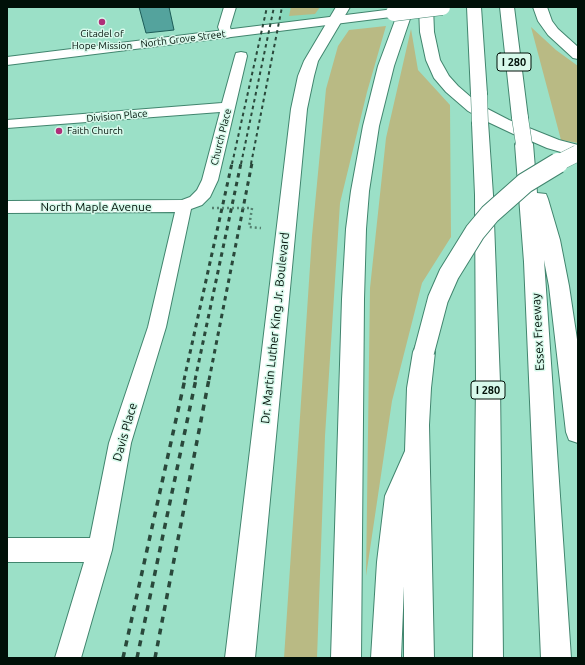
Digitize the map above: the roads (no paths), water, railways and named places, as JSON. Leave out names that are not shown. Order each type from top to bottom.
[{"type":"main road","points":[[346,658],[353,300],[356,229],[365,158],[372,119],[400,10],[381,7]]},
{"type":"main road","points":[[426,7],[427,32],[433,60],[442,78],[452,89],[474,108],[503,124],[552,144],[578,152]]},
{"type":"main road","name":"North Grove Street","points":[[7,61],[226,34],[339,14],[442,7]]},
{"type":"main road","name":"I 280","points":[[474,7],[484,195],[488,359],[488,658]]},
{"type":"main road","name":"Essex Freeway","points":[[507,7],[524,144],[534,262],[556,658]]},
{"type":"main road","points":[[540,7],[545,21],[553,32],[578,55]]},
{"type":"main road","name":"Dr. Martin Luther King Jr. Boulevard","points":[[240,658],[299,109],[306,76],[311,61],[339,14]]},
{"type":"main road","points":[[524,144],[555,264],[578,432]]},
{"type":"main road","points":[[419,658],[417,453],[419,388],[424,352],[438,299],[458,257],[475,232],[490,214],[525,183],[578,152]]},
{"type":"main road","points":[[386,658],[392,555],[398,496],[417,453]]},
{"type":"street","points":[[226,34],[224,27],[230,7]]},
{"type":"street","name":"Church Place","points":[[184,206],[196,201],[204,193],[210,180],[241,56]]},
{"type":"street","name":"Division Place","points":[[7,124],[228,108]]},
{"type":"street","name":"North Maple Avenue","points":[[7,207],[184,206]]},
{"type":"street","name":"Davis Place","points":[[68,658],[100,550],[120,443],[157,327],[184,206]]},
{"type":"street","points":[[7,550],[100,550]]},
{"type":"railway","points":[[232,164],[267,7]]},
{"type":"railway","points":[[241,164],[274,7]]},
{"type":"railway","points":[[251,164],[282,7]]},
{"type":"railway","points":[[184,380],[232,163]]},
{"type":"railway","points":[[195,380],[241,163]]},
{"type":"railway","points":[[209,380],[252,163]]},
{"type":"railway","points":[[123,658],[185,379]]},
{"type":"railway","points":[[137,658],[196,379]]},
{"type":"railway","points":[[155,658],[209,379]]},
{"type":"place","name":"Citadel of Hope Mission","points":[[102,22]]},
{"type":"place","name":"Faith Church","points":[[59,131]]}]
